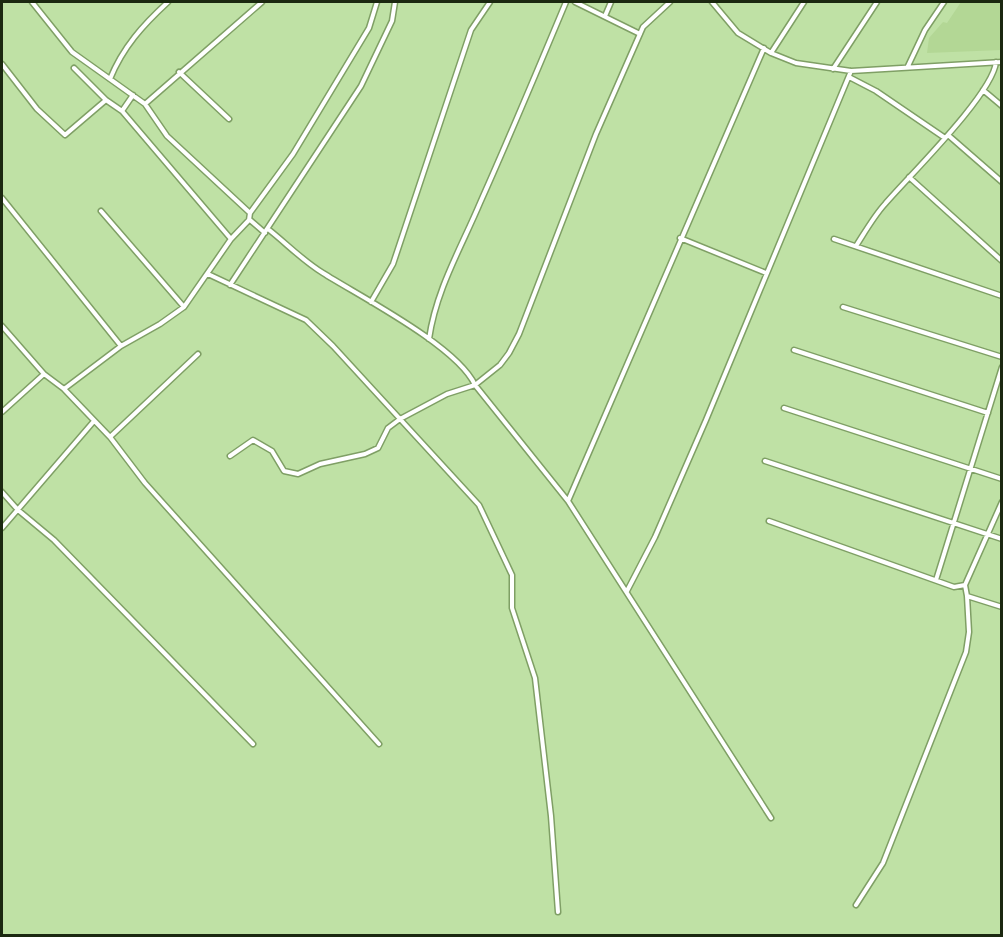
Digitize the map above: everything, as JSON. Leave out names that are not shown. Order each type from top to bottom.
[{"type":"street","points":[[32,2],[72,52],[146,104],[167,136],[250,213]]},
{"type":"street","points":[[110,79],[136,31],[168,2]]},
{"type":"street","points":[[146,104],[179,72],[262,2]]},
{"type":"street","points":[[64,389],[121,346],[184,307],[231,239],[249,220],[250,213],[293,154],[369,28],[377,2]]},
{"type":"street","points":[[230,285],[361,86],[392,21],[394,2]]},
{"type":"street","points":[[371,302],[393,264],[467,40],[490,2]]},
{"type":"street","points":[[429,339],[432,316],[446,276],[489,185],[566,2]]},
{"type":"street","points":[[575,2],[640,34]]},
{"type":"street","points":[[605,16],[611,2]]},
{"type":"street","points":[[230,456],[253,440],[272,451],[284,471],[298,474],[320,464],[365,454],[378,448],[388,428],[400,419],[447,394],[475,385],[500,365],[519,334],[596,134],[643,27],[670,2]]},
{"type":"street","points":[[712,2],[738,33],[771,53],[796,63],[851,71],[1002,62]]},
{"type":"street","points":[[771,53],[804,2]]},
{"type":"street","points":[[833,69],[877,2]]},
{"type":"street","points":[[908,66],[925,30],[944,2]]},
{"type":"street","points":[[568,501],[764,48]]},
{"type":"street","points":[[856,246],[883,206],[947,136],[993,77],[996,62]]},
{"type":"street","points":[[2,64],[37,109],[65,135],[106,100]]},
{"type":"street","points":[[74,68],[106,100],[122,111],[231,239]]},
{"type":"street","points":[[627,592],[655,537],[706,420],[851,71]]},
{"type":"street","points":[[179,72],[229,118]]},
{"type":"street","points":[[849,77],[876,91],[947,136],[1002,182]]},
{"type":"street","points":[[983,90],[1002,106]]},
{"type":"street","points":[[122,111],[133,95]]},
{"type":"street","points":[[909,177],[1002,261]]},
{"type":"street","points":[[2,198],[121,346]]},
{"type":"street","points":[[101,211],[184,307]]},
{"type":"street","points":[[249,220],[320,272],[429,339],[470,376],[568,501],[771,818]]},
{"type":"street","points":[[680,238],[766,273]]},
{"type":"street","points":[[834,239],[1002,296]]},
{"type":"street","points":[[208,274],[306,320],[479,505],[512,575],[512,608],[535,678],[551,816],[558,912]]},
{"type":"street","points":[[843,307],[1002,357]]},
{"type":"street","points":[[2,326],[44,374],[64,389],[110,437],[145,483],[379,744]]},
{"type":"street","points":[[794,350],[988,413]]},
{"type":"street","points":[[110,437],[198,354]]},
{"type":"street","points":[[936,580],[1002,367]]},
{"type":"street","points":[[2,412],[44,374]]},
{"type":"street","points":[[784,408],[1002,479]]},
{"type":"street","points":[[2,528],[94,421]]},
{"type":"street","points":[[765,461],[1002,538]]},
{"type":"street","points":[[2,492],[18,510],[54,540],[252,744]]},
{"type":"street","points":[[856,905],[883,863],[966,652],[969,632],[965,585],[985,533],[1002,502]]},
{"type":"street","points":[[769,521],[954,587],[965,585]]},
{"type":"street","points":[[967,596],[1002,607]]},
{"type":"shaded area","points":[[961,2],[1001,2],[1001,50],[927,53],[929,38],[943,22],[947,23]]}]
